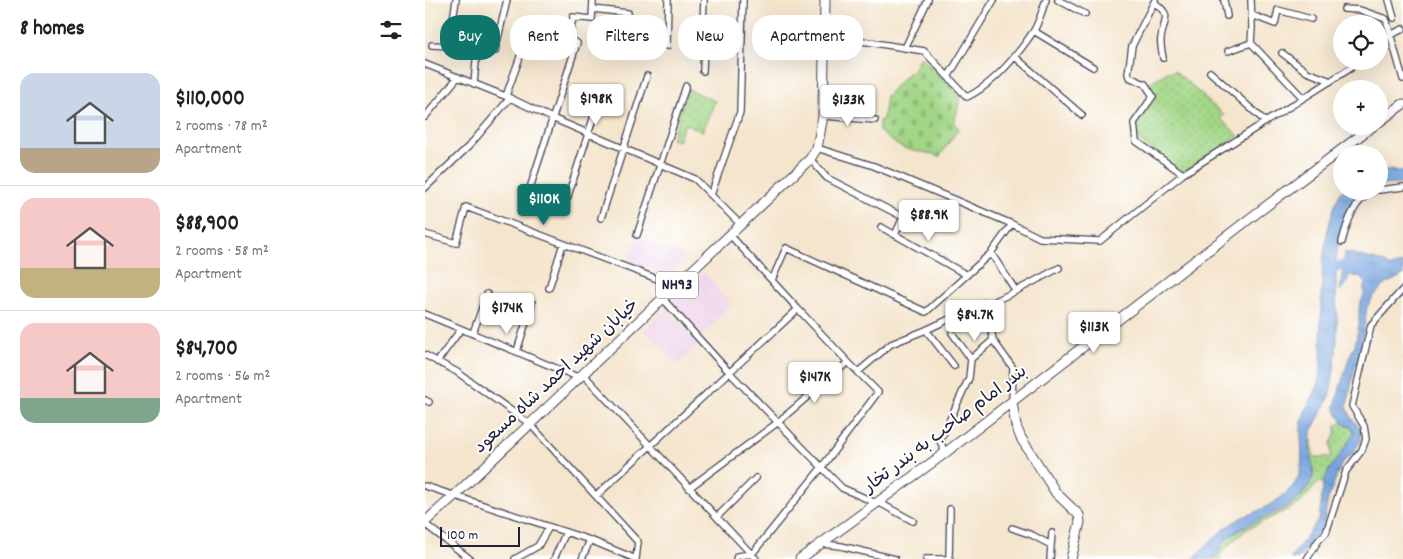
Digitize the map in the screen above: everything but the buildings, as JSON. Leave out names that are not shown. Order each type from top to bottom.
[{"type":"main road","name":"خیابان شهید احمد شاه مسعود","points":[[825,0],[825,15]]},
{"type":"main road","name":"خیابان شهید احمد شاه مسعود","points":[[425,523],[810,159],[817,148],[823,116],[824,60]]},
{"type":"main road","points":[[1388,115],[1403,104]]},
{"type":"main road","name":"بندر امام صاحب به بندر تخار","points":[[800,559],[945,453],[1361,135]]},
{"type":"main road","points":[[1012,402],[1016,426],[1021,438],[1056,493],[1079,515],[1080,522],[1071,559]]},
{"type":"street","points":[[432,45],[449,46],[456,0]]},
{"type":"street","points":[[475,84],[477,50],[495,51],[507,0]]},
{"type":"street","points":[[530,188],[577,43],[569,39],[573,17],[592,19],[593,0]]},
{"type":"street","points":[[668,0],[668,15]]},
{"type":"street","points":[[703,71],[704,0]]},
{"type":"street","points":[[711,195],[740,112],[743,0]]},
{"type":"street","points":[[905,48],[928,0]]},
{"type":"street","points":[[948,77],[994,0]]},
{"type":"street","points":[[863,41],[924,51],[968,97],[989,83],[1014,56],[1034,31],[1046,0]]},
{"type":"street","points":[[1058,0],[1085,14]]},
{"type":"street","points":[[1224,0],[1227,16]]},
{"type":"street","points":[[1251,0],[1251,43],[1303,98]]},
{"type":"street","points":[[1389,0],[1394,18]]},
{"type":"street","points":[[1163,58],[1161,38],[1166,15],[1164,10],[1154,1],[1132,46],[1128,74],[1129,77],[1145,84],[1153,96],[1134,124],[1136,140],[1183,174]]},
{"type":"street","points":[[593,9],[628,13]]},
{"type":"street","points":[[1343,9],[1360,10],[1386,19],[1403,79]]},
{"type":"street","points":[[1252,15],[1275,24],[1278,10],[1311,19]]},
{"type":"street","points":[[1389,35],[1403,29]]},
{"type":"street","points":[[1034,31],[1093,68]]},
{"type":"street","points":[[1228,51],[1251,43]]},
{"type":"street","points":[[1282,53],[1307,72],[1331,81]]},
{"type":"street","points":[[1014,56],[1082,115]]},
{"type":"street","points":[[425,188],[469,146],[508,97],[520,60]]},
{"type":"street","points":[[425,64],[508,97],[588,134],[695,179],[741,225]]},
{"type":"street","points":[[817,148],[875,166],[1040,238],[1100,241],[1183,174],[1348,70]]},
{"type":"street","points":[[1210,72],[1265,122]]},
{"type":"street","points":[[601,218],[647,76]]},
{"type":"street","points":[[425,117],[458,77]]},
{"type":"street","points":[[637,235],[686,86]]},
{"type":"street","points":[[567,199],[603,88]]},
{"type":"street","points":[[823,116],[875,120]]},
{"type":"street","points":[[810,159],[827,178],[903,217],[895,235]]},
{"type":"street","points":[[1388,189],[1403,187]]},
{"type":"street","points":[[1342,242],[1353,210],[1362,200]]},
{"type":"street","points":[[425,234],[456,242],[466,207],[676,286]]},
{"type":"street","points":[[772,280],[786,248],[926,312],[991,252],[1011,224]]},
{"type":"street","points":[[881,227],[967,275]]},
{"type":"street","points":[[730,235],[878,392],[754,557]]},
{"type":"street","points":[[549,288],[563,244]]},
{"type":"street","points":[[991,252],[1016,291]]},
{"type":"street","points":[[858,372],[891,344],[926,330],[984,302],[991,303],[1059,268]]},
{"type":"street","points":[[1307,559],[1318,541],[1326,533],[1346,471],[1362,450],[1366,439],[1364,426],[1352,406],[1371,325],[1403,289]]},
{"type":"street","points":[[473,334],[487,294]]},
{"type":"street","points":[[663,299],[777,423],[842,488],[913,521]]},
{"type":"street","points":[[517,351],[532,303]]},
{"type":"street","points":[[991,303],[988,308],[993,340],[1013,368],[1012,402]]},
{"type":"street","points":[[596,496],[798,309]]},
{"type":"street","points":[[425,314],[581,376],[651,446],[754,557]]},
{"type":"street","points":[[437,362],[461,329]]},
{"type":"street","points":[[926,330],[954,366]]},
{"type":"street","points":[[945,453],[941,441],[969,378],[971,359],[952,333]]},
{"type":"street","points":[[971,359],[993,340]]},
{"type":"street","points":[[425,354],[457,372],[530,424],[638,542],[636,559],[627,558],[610,547],[591,540],[425,486]]},
{"type":"street","points":[[689,488],[777,423],[848,362]]},
{"type":"street","points":[[717,516],[756,478]]},
{"type":"street","points":[[926,559],[949,559],[950,509]]},
{"type":"street","points":[[425,523],[470,559]]},
{"type":"street","points":[[515,559],[538,546],[549,526]]},
{"type":"street","points":[[1012,528],[1051,545]]},
{"type":"street","points":[[554,559],[566,532]]},
{"type":"street","points":[[1050,559],[1052,533]]},
{"type":"street","points":[[582,559],[591,540]]},
{"type":"street","points":[[822,544],[841,546],[895,559]]},
{"type":"street","points":[[736,559],[737,556],[754,557]]},
{"type":"shaded area","points":[[638,237],[686,257],[664,280],[654,276],[656,270],[647,266],[644,272],[626,265]]},
{"type":"shaded area","points":[[703,271],[731,304],[701,337],[670,302]]},
{"type":"shaded area","points":[[666,307],[699,344],[679,364],[644,331]]},
{"type":"green space","points":[[920,56],[955,90],[960,99],[954,124],[959,128],[939,157],[903,148],[879,131],[879,121],[883,120],[886,96],[909,72],[913,71]]},
{"type":"green space","points":[[1175,71],[1224,115],[1220,118],[1239,136],[1182,173],[1138,140],[1136,123],[1156,98],[1145,85],[1168,72]]},
{"type":"green space","points":[[688,89],[715,101],[703,131],[685,124],[678,141],[671,139]]},
{"type":"green space","points":[[1343,423],[1351,427],[1354,432],[1329,470],[1324,484],[1319,482],[1299,504],[1246,530],[1219,556],[1221,559],[1214,559],[1222,544],[1229,537],[1249,525],[1282,510],[1301,496],[1308,487],[1311,477],[1310,441],[1312,439],[1314,457],[1331,457],[1331,443],[1336,433],[1336,425]]},
{"type":"water","points":[[1388,170],[1403,171],[1403,184],[1388,185]]},
{"type":"water","points":[[1337,200],[1355,200],[1342,225],[1338,244],[1336,263],[1337,341],[1335,360],[1328,400],[1311,436],[1312,479],[1306,490],[1297,499],[1278,511],[1247,524],[1229,537],[1214,559],[1193,559],[1232,523],[1265,508],[1284,495],[1295,483],[1298,476],[1302,455],[1302,420],[1320,378],[1323,260],[1325,242]]},
{"type":"water","points":[[1345,252],[1384,262],[1390,267],[1403,263],[1403,275],[1383,286],[1367,307],[1362,341],[1363,347],[1355,367],[1347,406],[1351,417],[1361,430],[1361,440],[1353,453],[1342,463],[1338,472],[1328,499],[1323,527],[1298,559],[1290,559],[1319,519],[1324,481],[1354,432],[1351,427],[1343,423],[1334,408],[1349,358],[1355,345],[1359,324],[1359,307],[1364,295],[1364,287],[1367,283],[1359,277],[1348,275],[1348,281],[1340,291]]},
{"type":"waterway","points":[[1327,269],[1351,263],[1356,265]]}]
